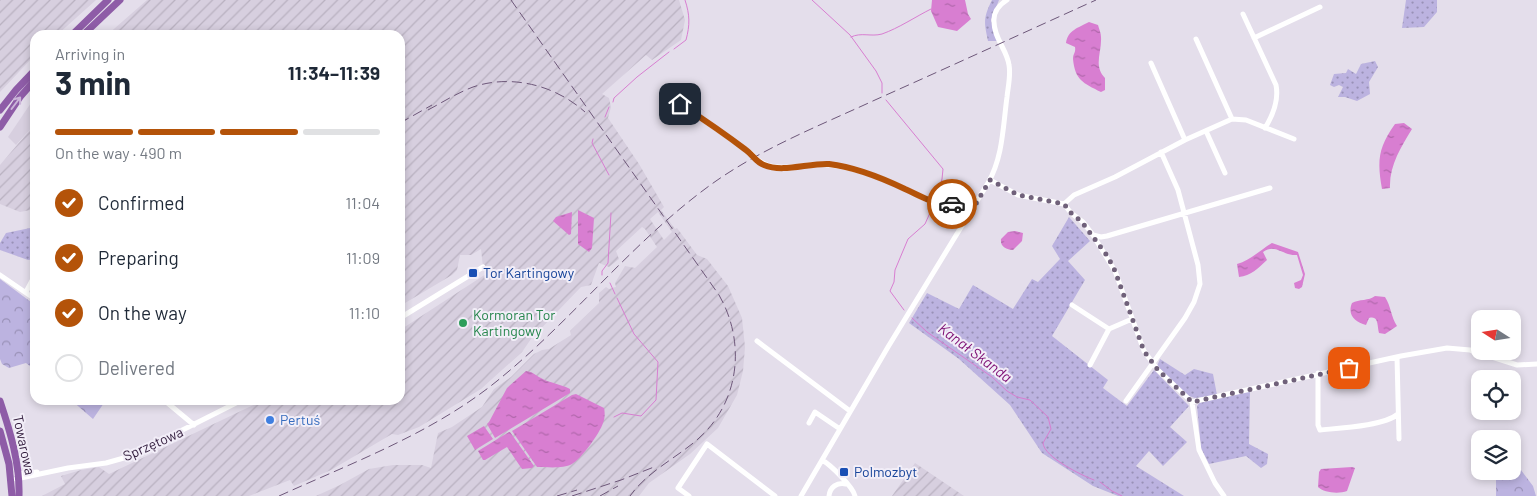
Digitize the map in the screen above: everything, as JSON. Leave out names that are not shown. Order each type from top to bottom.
[{"type":"main road","points":[[78,30],[113,1]]},
{"type":"main road","points":[[87,30],[113,1]]},
{"type":"main road","points":[[0,110],[30,75]]},
{"type":"main road","points":[[0,127],[30,86]]},
{"type":"main road","name":"Towarowa","points":[[0,400],[8,426],[19,496]]},
{"type":"main road","name":"Towarowa","points":[[0,431],[15,477],[12,496]]},
{"type":"street","points":[[801,496],[910,310],[990,180],[999,156],[1009,65],[996,34],[994,15],[997,9],[1007,0]]},
{"type":"street","points":[[1254,38],[1320,7]]},
{"type":"street","points":[[1243,14],[1276,85],[1278,94],[1271,119],[1265,128]]},
{"type":"street","points":[[1196,39],[1232,119]]},
{"type":"street","points":[[1151,63],[1185,140]]},
{"type":"street","points":[[663,98],[680,104],[751,153],[765,166],[780,168],[828,164],[839,166],[858,170],[935,204],[969,205],[974,207]]},
{"type":"street","points":[[1064,204],[1074,195],[1232,119],[1246,120],[1294,139]]},
{"type":"street","points":[[1206,130],[1225,172]]},
{"type":"street","points":[[1126,401],[1185,318],[1199,290],[1200,284],[1198,265],[1178,190],[1161,152]]},
{"type":"street","points":[[990,180],[1018,195],[1064,204],[1093,235],[1115,271],[1141,346],[1153,363],[1192,402],[1199,450],[1215,483],[1224,496]]},
{"type":"street","points":[[1093,235],[1101,237],[1270,188]]},
{"type":"street","points":[[405,315],[483,267]]},
{"type":"street","points":[[0,275],[30,295]]},
{"type":"street","points":[[26,292],[30,284]]},
{"type":"street","points":[[1072,305],[1108,329]]},
{"type":"street","points":[[1090,365],[1108,329],[1132,319]]},
{"type":"street","points":[[757,341],[850,411]]},
{"type":"street","points":[[1192,402],[1318,373],[1446,348],[1470,350],[1517,366],[1537,364]]},
{"type":"street","points":[[1397,357],[1399,439]]},
{"type":"street","points":[[1318,373],[1318,425],[1320,430],[1371,424],[1393,418],[1398,414]]},
{"type":"street","points":[[170,405],[194,425]]},
{"type":"street","name":"Sprzętowa","points":[[15,477],[106,463],[130,456],[232,405]]},
{"type":"street","points":[[808,423],[815,412],[840,429]]},
{"type":"street","points":[[689,496],[678,488],[707,444],[774,496]]},
{"type":"street","points":[[822,460],[834,467],[852,488],[855,496]]},
{"type":"street","points":[[838,484],[840,475]]},
{"type":"street","points":[[829,496],[831,489],[838,484],[847,484]]},
{"type":"shaded area","points":[[0,0],[96,0],[63,30],[30,30],[30,60],[0,92]]},
{"type":"shaded area","points":[[147,0],[679,0],[685,20],[681,40],[652,60],[646,55],[602,94],[609,98],[611,107],[608,118],[639,164],[664,207],[661,210],[697,255],[707,259],[728,286],[742,318],[745,347],[743,371],[737,395],[718,428],[690,454],[649,483],[639,496],[316,496],[369,469],[393,465],[422,465],[431,468],[438,433],[452,427],[482,407],[494,389],[511,377],[534,354],[549,349],[571,335],[570,331],[599,303],[599,293],[606,287],[609,289],[616,287],[615,283],[625,266],[635,268],[657,247],[642,227],[616,251],[619,259],[609,267],[599,263],[591,285],[581,287],[531,339],[522,352],[481,389],[419,427],[398,435],[392,434],[331,470],[294,486],[290,480],[249,496],[42,496],[65,484],[61,476],[99,467],[109,474],[254,405],[405,405],[405,327],[486,274],[483,267],[481,249],[471,255],[460,255],[457,270],[452,275],[405,303],[405,30],[113,30]],"holes":[[[658,212],[672,232],[664,240],[650,219]]]},
{"type":"shaded area","points":[[30,104],[30,130],[16,145],[8,137]]},
{"type":"shaded area","points":[[30,130],[30,210],[20,212],[0,204],[0,165]]},
{"type":"shaded area","points":[[915,463],[964,496],[892,496]]},
{"type":"green space","points":[[992,0],[999,0],[991,20],[997,41],[988,41],[986,29],[985,20]]},
{"type":"green space","points":[[1406,0],[1437,0],[1437,12],[1424,27],[1402,28]]},
{"type":"green space","points":[[1375,61],[1378,67],[1369,82],[1370,94],[1357,101],[1338,97],[1343,87],[1330,85],[1334,74],[1346,73],[1348,69],[1356,74],[1361,64]]},
{"type":"green space","points":[[1069,217],[1090,241],[1068,261],[1085,280],[1052,336],[1108,380],[1103,388],[1127,406],[1154,370],[1189,406],[1170,427],[1187,442],[1163,466],[1149,451],[1136,466],[1184,496],[1118,496],[1093,486],[1042,453],[1010,405],[959,359],[909,323],[927,293],[959,309],[973,285],[1013,309],[1032,279],[1038,282],[1060,259],[1052,246]]},
{"type":"green space","points":[[30,228],[30,260],[0,250],[0,243],[6,233]]},
{"type":"green space","points":[[0,279],[30,301],[30,366],[26,363],[9,368],[2,364],[0,359]]},
{"type":"green space","points":[[1160,359],[1185,375],[1194,369],[1213,374],[1217,395],[1195,398],[1186,395],[1157,366]]},
{"type":"green space","points":[[1250,390],[1249,444],[1268,454],[1267,464],[1261,468],[1246,456],[1209,464],[1201,448],[1197,406],[1201,401]]},
{"type":"green space","points":[[77,405],[103,405],[93,419]]},
{"type":"green space","points":[[1521,470],[1533,486],[1536,496],[1496,496],[1496,480],[1521,480]]},
{"type":"water","points":[[932,0],[965,0],[971,19],[957,31],[938,27],[931,11]]},
{"type":"water","points":[[1089,22],[1098,25],[1101,34],[1099,69],[1105,78],[1105,90],[1101,92],[1085,83],[1078,76],[1073,59],[1075,47],[1066,43],[1071,32]]},
{"type":"water","points":[[1404,123],[1412,129],[1400,150],[1391,172],[1390,188],[1382,189],[1379,162],[1382,148],[1395,124]]},
{"type":"water","points":[[578,210],[594,218],[592,248],[589,252],[578,244]]},
{"type":"water","points":[[572,212],[571,234],[569,235],[553,221],[556,217]]},
{"type":"water","points":[[1008,232],[1023,233],[1022,241],[1013,250],[1004,247],[1001,244],[1001,239]]},
{"type":"water","points":[[1272,243],[1298,252],[1305,274],[1302,287],[1299,289],[1295,288],[1294,283],[1301,280],[1303,275],[1297,255],[1276,249],[1263,252],[1267,260],[1251,273],[1239,277],[1237,264]]},
{"type":"water","points":[[1375,296],[1385,297],[1397,326],[1385,334],[1379,333],[1377,322],[1374,318],[1369,318],[1366,325],[1355,320],[1351,314],[1352,303]]},
{"type":"water","points":[[526,371],[544,380],[570,389],[570,393],[495,438],[487,424],[507,388]]},
{"type":"water","points":[[576,394],[604,408],[604,421],[601,427],[585,451],[572,464],[560,467],[537,467],[512,431]]},
{"type":"water","points":[[484,426],[493,439],[475,450],[467,436]]},
{"type":"water","points":[[509,432],[534,466],[532,468],[522,469],[507,447],[483,460],[478,451]]},
{"type":"water","points":[[1355,468],[1347,491],[1324,491],[1318,487],[1321,469]]},
{"type":"waterway","points":[[674,49],[686,40],[689,15],[685,0]]},
{"type":"waterway","name":"Kanał Skanda","points":[[812,0],[850,35],[876,71],[882,83],[882,93]]},
{"type":"waterway","points":[[851,37],[882,34],[901,26],[931,9]]},
{"type":"waterway","points":[[613,102],[614,98],[637,77],[669,52]]},
{"type":"waterway","name":"Kanał Skanda","points":[[886,100],[943,169],[936,199]]},
{"type":"waterway","points":[[605,117],[609,107]]},
{"type":"waterway","points":[[593,139],[592,143],[609,175]]},
{"type":"waterway","name":"Kanał Skanda","points":[[904,310],[890,291],[894,282],[895,270],[908,239],[925,224],[933,206]]},
{"type":"waterway","points":[[602,275],[602,271],[608,263],[611,213]]},
{"type":"waterway","points":[[610,283],[615,294]]},
{"type":"waterway","points":[[614,417],[622,413],[641,416],[656,400],[658,362],[634,334],[617,298]]},
{"type":"waterway","name":"Kanał Skanda","points":[[912,318],[927,332],[992,377],[1007,391],[1017,397],[1030,400],[1048,417],[1051,429],[1043,443],[1045,448],[1056,460],[1094,480]]},
{"type":"waterway","name":"Kanał Skanda","points":[[1100,482],[1122,496]]},
{"type":"railway","points":[[511,0],[719,295],[728,313],[733,332],[735,351],[734,371],[730,390],[723,408],[698,439],[653,472],[630,496]]},
{"type":"railway","points":[[279,496],[420,431],[472,399],[525,357],[631,253],[686,203],[735,169],[774,147],[814,128],[1096,0]]},
{"type":"railway","points":[[428,110],[473,87],[487,83],[517,82],[546,89],[560,95],[585,112]]},
{"type":"railway","points":[[405,120],[432,105]]},
{"type":"railway","points":[[572,496],[654,467]]},
{"type":"railway","points":[[600,496],[618,486]]},
{"type":"railway","points":[[557,496],[577,490]]},
{"type":"way so far","points":[[952,204],[974,207],[990,180],[1018,195],[1064,204],[1093,235],[1108,257],[1115,271],[1144,351],[1158,370],[1192,402],[1201,398],[1349,368]]},
{"type":"place","name":"Tor Kartingowy","points":[[473,273]]},
{"type":"place","name":"Kormoran Tor Kartingowy","points":[[463,323]]},
{"type":"place","name":"Pertuś","points":[[270,420]]},
{"type":"place","name":"Polmozbyt","points":[[844,472]]},
{"type":"route","points":[[680,104],[751,153],[765,166],[780,168],[828,164],[839,166],[858,170],[905,189],[935,204],[952,204]]}]
